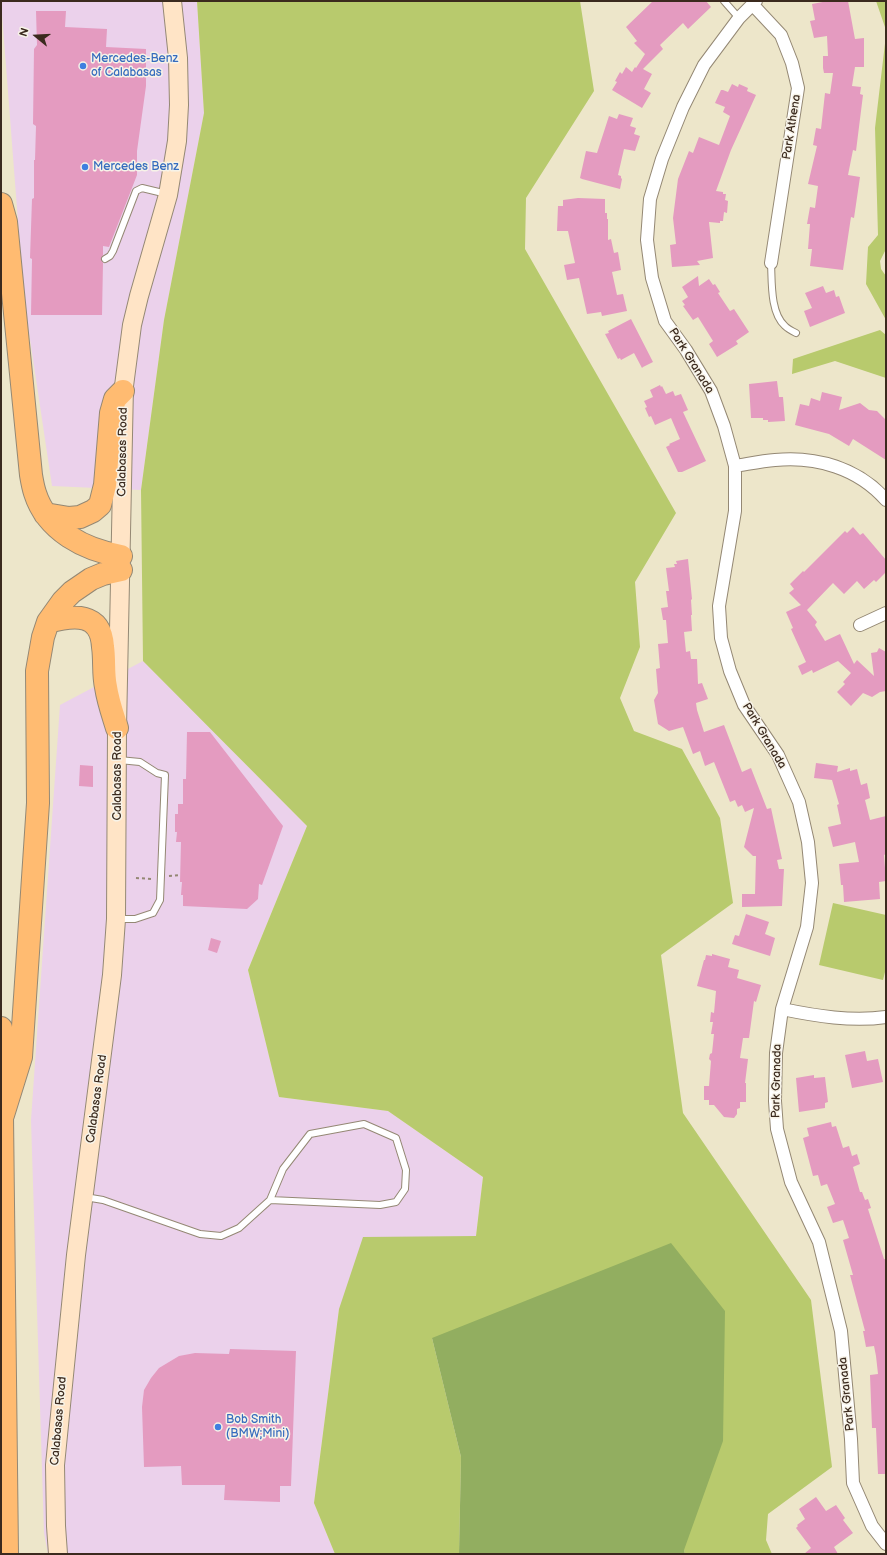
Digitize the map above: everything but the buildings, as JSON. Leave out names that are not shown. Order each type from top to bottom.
[{"type":"highway","points":[[1,204],[6,222],[31,475],[35,494],[45,514],[60,530],[72,539],[102,552],[121,563],[72,592],[63,601],[48,622],[43,637],[37,671],[38,803],[21,1057],[3,1116]]},
{"type":"highway","points":[[45,514],[69,518],[80,517],[94,511],[100,505],[105,485],[111,413],[115,399],[123,392]]},
{"type":"highway","points":[[48,622],[67,617],[79,617],[89,620],[98,628],[103,645],[105,686],[117,728]]},
{"type":"highway","points":[[1,1028],[7,1554]]},
{"type":"main road","name":"Calabasas Road","points":[[58,1554],[55,1512],[55,1465],[76,1255],[112,976],[116,919],[117,728],[123,392],[132,325],[168,195],[177,141],[179,105],[178,58],[172,1]]},
{"type":"street","name":"Park Granada","points":[[754,3],[739,18],[704,65],[683,107],[662,159],[650,199],[647,240],[652,278],[665,321],[686,350],[711,391],[724,426],[735,466],[735,511],[719,606],[721,638],[730,671],[744,705],[778,755],[799,802],[808,842],[812,883],[807,926],[782,1010],[776,1053],[774,1101],[777,1129],[791,1182],[819,1242],[841,1331],[851,1439],[853,1484],[872,1526],[886,1544]]},
{"type":"street","name":"Park Athena","points":[[754,3],[781,34],[792,63],[798,88],[771,263]]},
{"type":"street","points":[[735,466],[774,460],[804,459],[828,463],[854,474],[878,491],[886,500]]},
{"type":"street","points":[[860,625],[886,613]]},
{"type":"street","points":[[782,1010],[819,1017],[886,1017]]},
{"type":"lane","points":[[724,1],[739,18]]},
{"type":"lane","points":[[105,259],[110,256],[113,251],[136,191],[142,188],[168,195]]},
{"type":"lane","points":[[771,263],[773,297],[778,314],[784,325],[796,333]]},
{"type":"lane","points":[[116,919],[135,919],[153,913],[160,900],[166,775],[157,773],[140,762],[118,760]]},
{"type":"lane","points":[[84,1197],[102,1200],[200,1234],[221,1236],[239,1228],[270,1200],[283,1169],[310,1134],[364,1124],[396,1138],[406,1170],[405,1189],[396,1202],[380,1205],[270,1200]]},
{"type":"shaded area","points":[[1,1],[197,1],[204,113],[164,320],[141,490],[52,486],[24,299]]},
{"type":"shaded area","points":[[143,661],[307,826],[248,970],[279,1097],[388,1111],[483,1177],[476,1236],[339,1309],[314,1503],[335,1554],[48,1554],[44,1533],[31,1120],[60,705]]},
{"type":"green space","points":[[197,1],[580,1],[594,91],[526,198],[525,249],[676,513],[635,582],[640,647],[620,698],[634,731],[682,749],[720,818],[733,903],[661,955],[683,1113],[811,1300],[832,1467],[768,1514],[766,1540],[772,1554],[685,1554],[684,1550],[432,1338],[461,1457],[459,1554],[335,1554],[314,1503],[339,1309],[363,1237],[476,1236],[483,1177],[388,1111],[279,1097],[248,970],[307,826],[143,661],[141,490],[164,320],[204,113]]},
{"type":"green space","points":[[876,1],[886,1],[886,30]]},
{"type":"green space","points":[[886,35],[886,249],[880,261],[881,269],[886,276],[886,320],[866,284],[868,247],[878,235],[875,128]]},
{"type":"green space","points":[[880,330],[886,335],[886,378],[835,361],[792,374],[793,359]]},
{"type":"green space","points":[[833,903],[886,915],[886,968],[883,980],[819,965]]},
{"type":"green space","points":[[671,1243],[725,1311],[723,1441],[684,1550],[685,1554],[459,1554],[461,1457],[432,1338]]},
{"type":"place","name":"Mercedes-Benz of Calabasas","points":[[83,66]]},
{"type":"place","name":"Mercedes Benz","points":[[85,167]]},
{"type":"place","name":"Bob Smith (BMW;Mini)","points":[[218,1427]]}]
